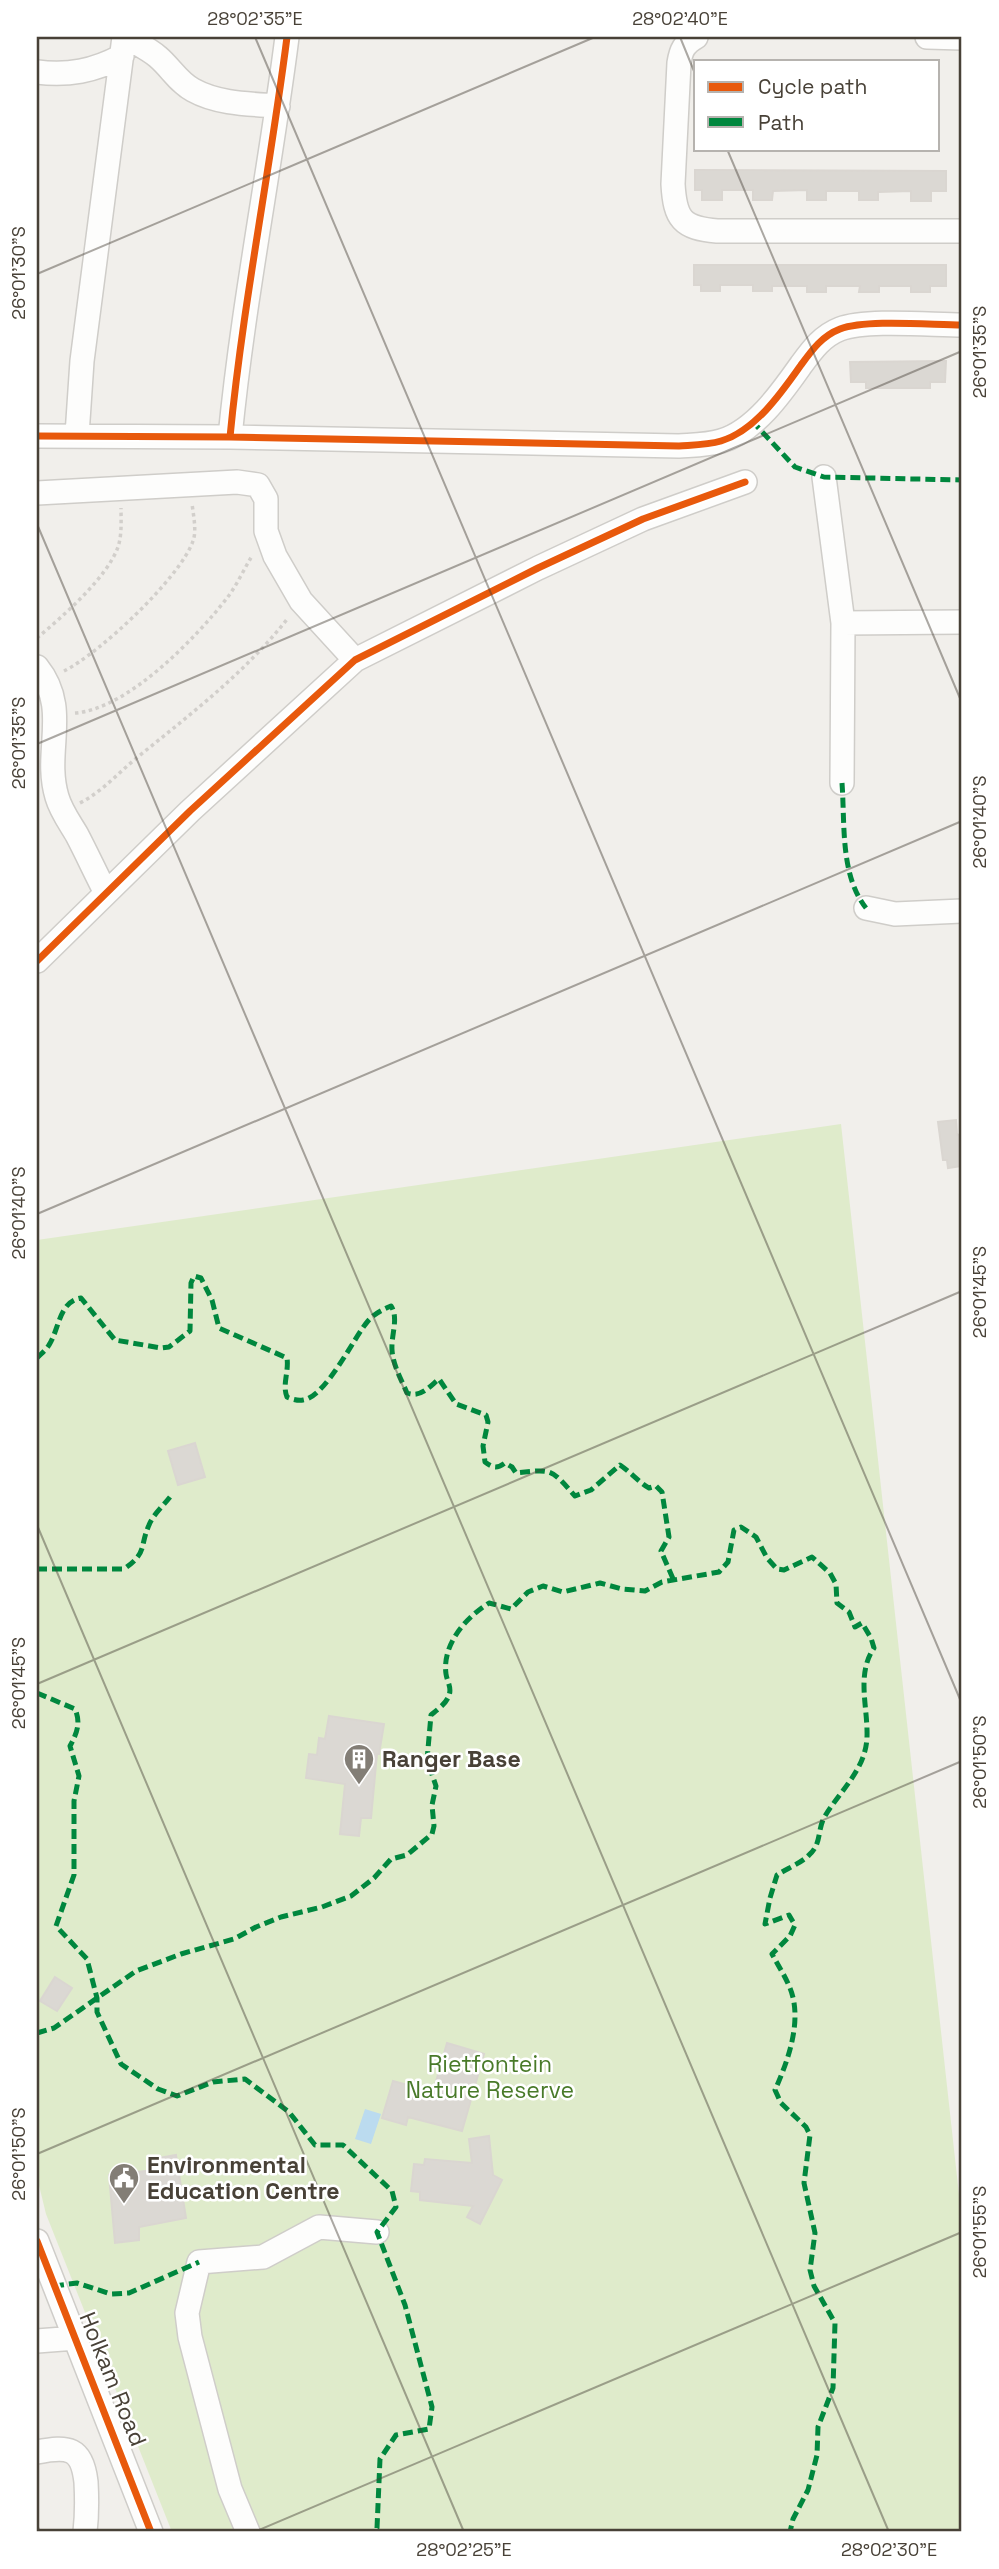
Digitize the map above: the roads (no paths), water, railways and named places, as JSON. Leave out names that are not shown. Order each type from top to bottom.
[{"type":"street","points":[[230,437],[259,215],[287,37]]},
{"type":"street","points":[[696,37],[681,50],[679,63],[673,184],[678,215],[684,223],[697,229],[717,231],[962,231]]},
{"type":"street","points":[[927,37],[962,37]]},
{"type":"street","points":[[124,43],[155,54],[179,80],[193,90],[221,99],[278,106]]},
{"type":"street","points":[[37,72],[71,74],[90,70],[124,43]]},
{"type":"street","points":[[77,435],[82,361],[124,43]]},
{"type":"street","points":[[37,436],[679,446],[709,443],[724,440],[752,421],[775,399],[811,350],[840,329],[863,325],[962,325]]},
{"type":"street","points":[[824,477],[843,623],[842,783]]},
{"type":"street","points":[[37,493],[237,482],[258,485],[266,499],[267,531],[275,556],[301,601],[355,660]]},
{"type":"street","points":[[37,961],[190,811],[355,660],[538,568],[643,519],[745,482]]},
{"type":"street","points":[[843,623],[962,622]]},
{"type":"street","points":[[42,674],[54,697],[56,712],[53,780],[62,809],[106,893]]},
{"type":"street","points":[[866,908],[895,914],[962,911]]},
{"type":"street","points":[[248,2532],[230,2489],[190,2337],[187,2313],[199,2262],[263,2257],[319,2227],[377,2232]]},
{"type":"street","name":"Holkam Road","points":[[37,2241],[151,2532]]},
{"type":"street","points":[[37,2341],[76,2338]]},
{"type":"street","points":[[37,2452],[63,2449],[78,2455],[82,2461],[88,2504],[85,2532]]},
{"type":"water","points":[[365,2109],[381,2114],[371,2144],[355,2139]]},
{"type":"place","name":"Ranger Base","points":[[359,1786]]},
{"type":"place","name":"Environmental Education Centre","points":[[124,2205]]},
{"type":"park label","name":"Rietfontein Nature Reserve","points":[[490,2077]]}]
